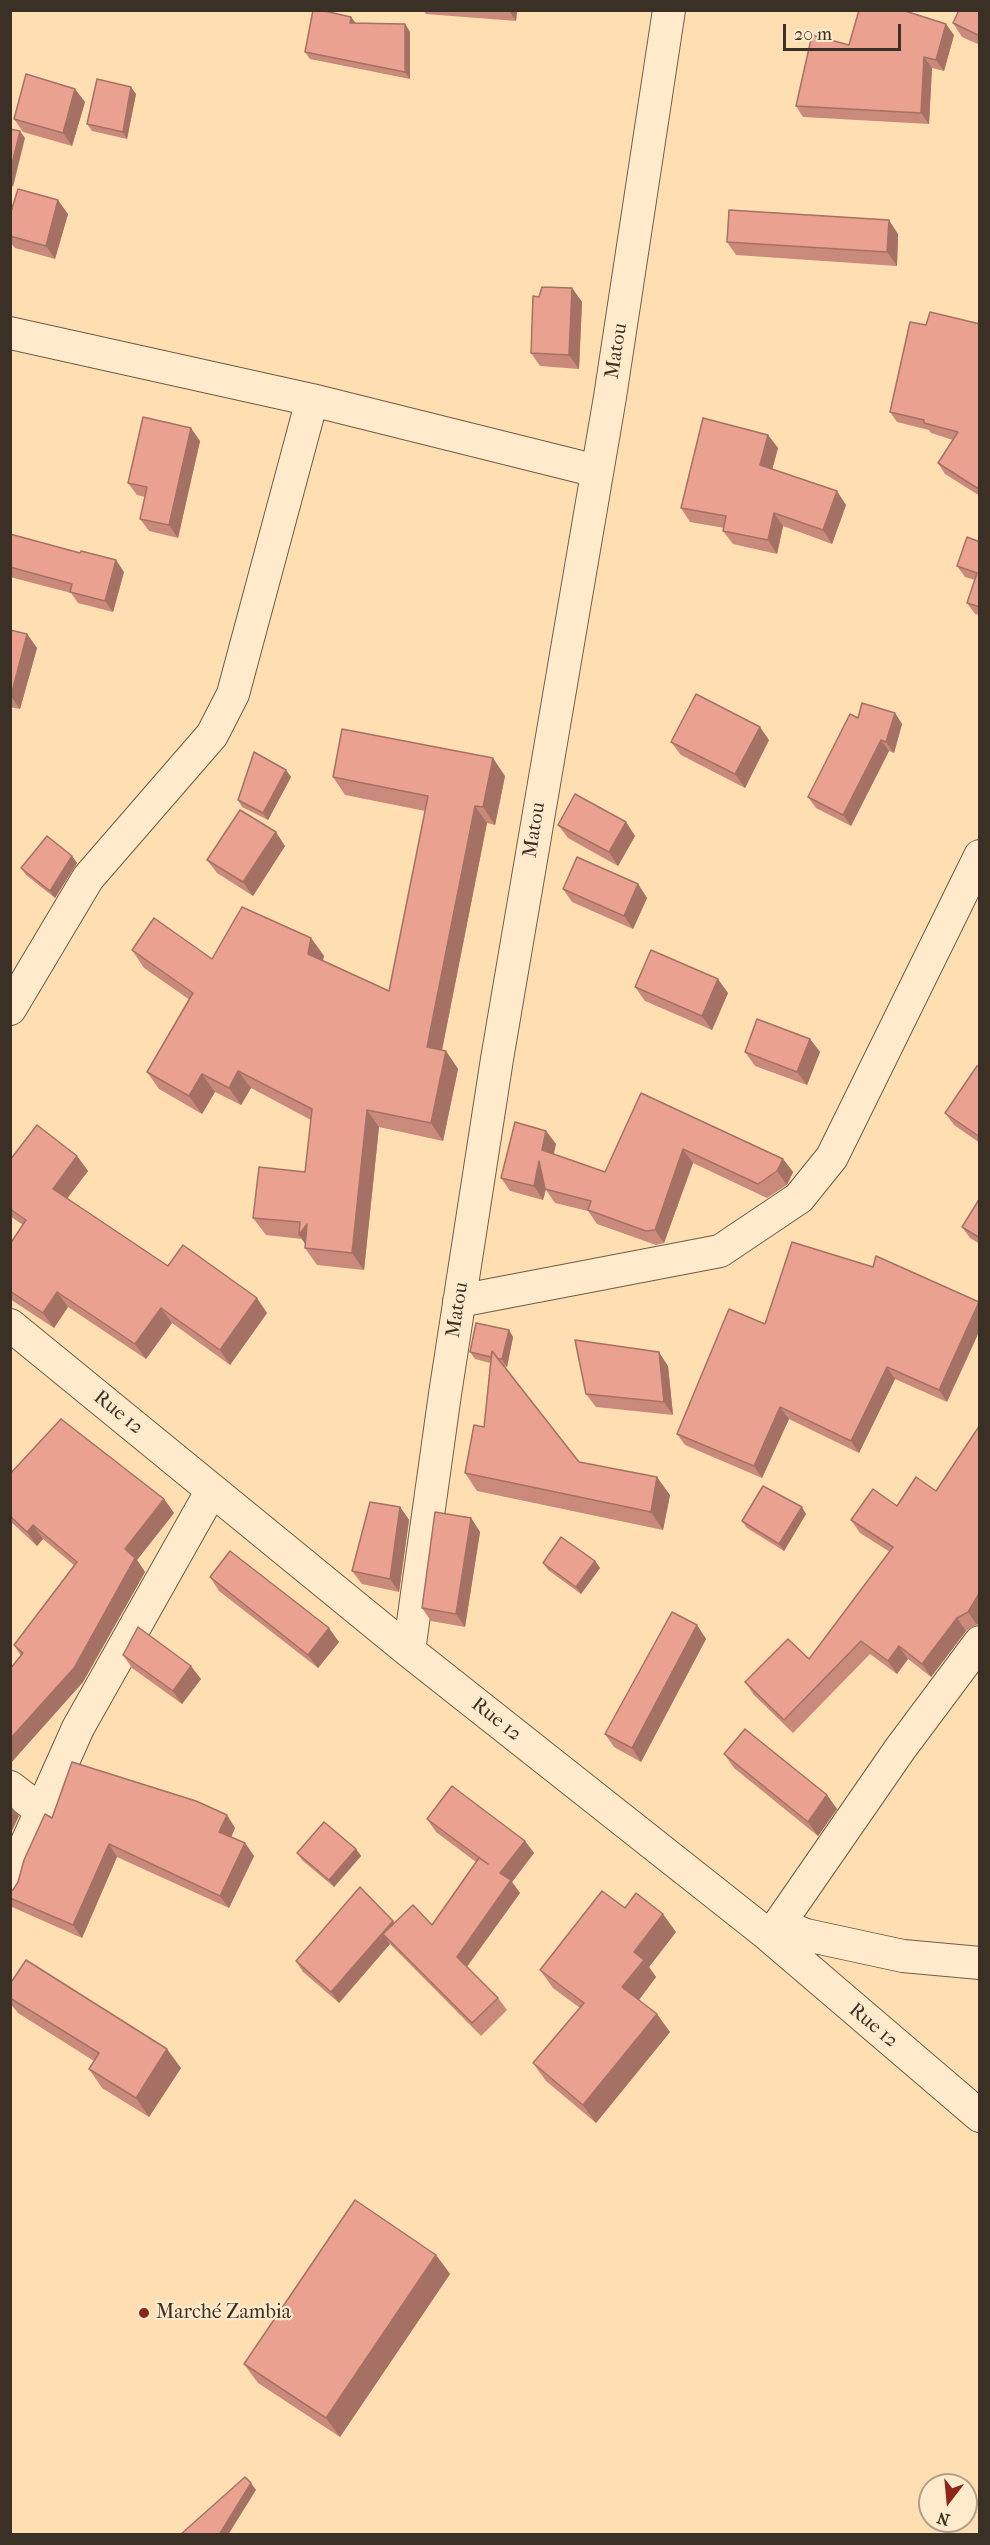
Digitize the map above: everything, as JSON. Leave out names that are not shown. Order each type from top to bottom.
[{"type":"street","name":"Matou","points":[[409,1651],[459,1301],[497,1059],[597,471],[669,10]]},
{"type":"street","points":[[10,333],[312,400],[597,471]]},
{"type":"street","points":[[10,1009],[88,878],[212,735],[233,694],[312,400]]},
{"type":"street","points":[[459,1301],[720,1251],[799,1198],[832,1157],[980,856]]},
{"type":"street","name":"Rue 12","points":[[10,1324],[409,1651],[773,1929],[980,2116]]},
{"type":"street","points":[[10,1890],[16,1867],[40,1810],[84,1718],[212,1490]]},
{"type":"street","points":[[980,1642],[900,1749],[773,1929],[903,1956],[980,1963]]},
{"type":"street","points":[[10,1787],[40,1810]]},
{"type":"building","points":[[313,10],[351,17],[350,23],[405,24],[405,72],[305,52]]},
{"type":"building","points":[[859,10],[902,10],[946,24],[936,60],[924,57],[921,113],[796,106],[812,35],[849,45]]},
{"type":"building","points":[[959,10],[980,10],[980,36],[953,23]]},
{"type":"building","points":[[26,74],[75,89],[63,133],[14,119]]},
{"type":"building","points":[[97,79],[131,87],[123,132],[87,124]]},
{"type":"building","points":[[10,129],[20,131],[10,172]]},
{"type":"building","points":[[18,189],[58,200],[46,246],[10,236],[10,215]]},
{"type":"building","points":[[729,210],[889,220],[887,252],[727,242]]},
{"type":"building","points":[[542,287],[572,288],[569,355],[531,353],[533,296],[539,297]]},
{"type":"building","points":[[930,312],[980,324],[980,485],[977,488],[938,463],[958,432],[924,423],[924,420],[890,412],[910,322],[926,325]]},
{"type":"building","points":[[143,417],[191,428],[169,525],[140,519],[147,487],[128,483]]},
{"type":"building","points":[[703,418],[768,435],[760,465],[837,491],[823,530],[774,513],[768,540],[723,531],[726,516],[681,508]]},
{"type":"building","points":[[10,534],[116,560],[105,601],[70,592],[72,584],[10,567]]},
{"type":"building","points":[[967,537],[980,542],[980,607],[967,603],[977,573],[957,566]]},
{"type":"building","points":[[10,630],[27,634],[11,696],[10,696]]},
{"type":"building","points":[[696,694],[760,727],[735,774],[671,742]]},
{"type":"building","points":[[862,703],[895,713],[886,742],[881,740],[843,815],[808,797],[850,714],[858,718]]},
{"type":"building","points":[[342,729],[493,758],[483,807],[475,806],[427,1047],[446,1051],[431,1123],[367,1110],[352,1253],[305,1248],[307,1224],[299,1235],[300,1222],[253,1218],[259,1167],[305,1172],[312,1109],[238,1071],[229,1088],[202,1074],[189,1096],[147,1072],[193,993],[132,950],[154,918],[212,959],[242,907],[311,938],[308,954],[389,991],[428,796],[333,777]]},
{"type":"building","points":[[254,752],[286,770],[263,813],[238,800]]},
{"type":"building","points":[[575,794],[626,822],[609,852],[558,825]]},
{"type":"building","points":[[240,810],[276,832],[243,882],[207,860]]},
{"type":"building","points":[[47,836],[72,856],[50,891],[21,868]]},
{"type":"building","points":[[577,857],[638,884],[624,916],[563,889]]},
{"type":"building","points":[[651,950],[718,979],[702,1016],[635,987]]},
{"type":"building","points":[[757,1019],[810,1039],[797,1072],[745,1052]]},
{"type":"building","points":[[977,1066],[980,1068],[980,1137],[945,1113]]},
{"type":"building","points":[[641,1093],[783,1159],[777,1171],[758,1184],[683,1149],[655,1230],[646,1231],[588,1210],[591,1201],[545,1189],[539,1161],[534,1186],[501,1178],[515,1122],[546,1131],[542,1150],[605,1172]]},
{"type":"building","points":[[37,1125],[77,1156],[53,1189],[168,1266],[183,1245],[257,1298],[220,1350],[161,1308],[135,1344],[57,1292],[43,1313],[10,1291],[10,1244],[26,1220],[10,1209],[10,1160]]},
{"type":"building","points":[[980,1198],[980,1238],[962,1227]]},
{"type":"building","points":[[792,1242],[873,1267],[876,1256],[979,1302],[939,1390],[887,1367],[851,1441],[780,1407],[754,1466],[677,1434],[729,1309],[765,1324]]},
{"type":"building","points":[[476,1323],[509,1330],[502,1359],[498,1359],[492,1351],[491,1357],[470,1352]]},
{"type":"building","points":[[575,1340],[659,1352],[664,1402],[586,1394]]},
{"type":"building","points":[[492,1351],[579,1462],[657,1477],[651,1512],[465,1473],[474,1425],[484,1427]]},
{"type":"building","points":[[61,1419],[164,1499],[125,1549],[135,1558],[74,1668],[10,1739],[10,1669],[23,1653],[14,1645],[77,1562],[33,1525],[27,1532],[10,1516],[10,1474]]},
{"type":"building","points":[[980,1425],[980,1592],[968,1612],[957,1618],[922,1664],[899,1646],[888,1661],[861,1641],[784,1720],[745,1682],[788,1639],[809,1659],[893,1547],[851,1520],[873,1489],[897,1506],[916,1477],[936,1491]]},
{"type":"building","points":[[763,1486],[802,1507],[779,1544],[742,1521]]},
{"type":"building","points":[[370,1502],[400,1507],[390,1579],[352,1571]]},
{"type":"building","points":[[435,1512],[471,1518],[456,1614],[422,1608]]},
{"type":"building","points":[[561,1537],[595,1561],[576,1587],[543,1563]]},
{"type":"building","points":[[230,1551],[329,1628],[308,1655],[210,1577]]},
{"type":"building","points":[[672,1612],[697,1625],[632,1748],[605,1734]]},
{"type":"building","points":[[138,1627],[191,1666],[173,1691],[123,1655]]},
{"type":"building","points":[[745,1729],[827,1795],[808,1822],[724,1754]]},
{"type":"building","points":[[72,1762],[196,1801],[227,1815],[219,1832],[245,1843],[220,1896],[109,1844],[73,1925],[10,1898],[10,1891],[18,1882],[24,1860],[45,1814],[52,1818]]},
{"type":"building","points":[[452,1786],[525,1841],[500,1873],[511,1880],[457,1957],[498,1998],[472,2023],[383,1934],[413,1905],[432,1925],[479,1858],[488,1864],[427,1819]]},
{"type":"building","points":[[324,1822],[356,1849],[329,1880],[297,1853]]},
{"type":"building","points":[[360,1887],[393,1921],[331,1992],[296,1961]]},
{"type":"building","points":[[602,1891],[625,1908],[636,1893],[663,1914],[634,1952],[644,1960],[622,1987],[657,2014],[583,2105],[533,2063],[584,2003],[540,1970]]},
{"type":"building","points":[[26,1960],[167,2049],[136,2098],[89,2069],[99,2053],[10,1998],[10,1984]]},
{"type":"building","points":[[355,2200],[436,2255],[326,2418],[244,2364]]},
{"type":"building","points":[[245,2477],[251,2483],[219,2535],[180,2535]]},
{"type":"place","name":"Marché Zambia","points":[[144,2313]]}]
